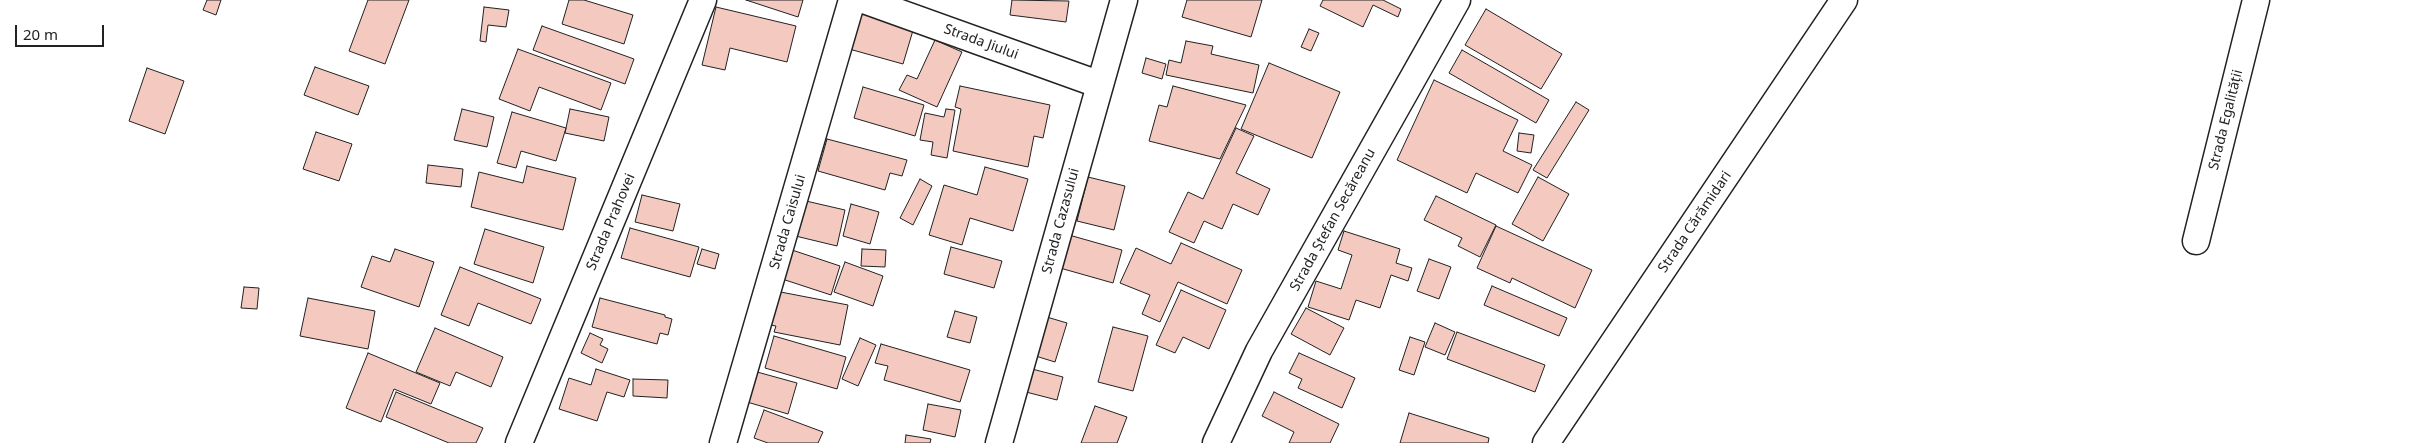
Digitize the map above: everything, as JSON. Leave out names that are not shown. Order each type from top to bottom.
[{"type":"street","name":"Strada Prahovei","points":[[519,443],[703,0]]},
{"type":"street","name":"Strada Caisului","points":[[723,443],[852,0]]},
{"type":"street","name":"Strada Jiului","points":[[864,0],[1098,84]]},
{"type":"street","name":"Strada Cazasului","points":[[999,443],[1098,84],[1124,0]]},
{"type":"street","name":"Strada Ștefan Secăreanu","points":[[1216,443],[1259,350],[1457,0]]},
{"type":"street","name":"Strada Cărămidari","points":[[1546,443],[1844,0]]},
{"type":"street","name":"Strada Egalității","points":[[2196,241],[2256,0]]},
{"type":"building","points":[[207,0],[221,0],[216,15],[203,10]]},
{"type":"building","points":[[368,0],[409,0],[385,64],[349,51]]},
{"type":"building","points":[[569,0],[584,0],[633,15],[624,44],[562,24]]},
{"type":"building","points":[[746,0],[803,0],[798,17]]},
{"type":"building","points":[[1012,0],[1069,1],[1066,22],[1010,15]]},
{"type":"building","points":[[1187,0],[1262,0],[1251,37],[1182,17]]},
{"type":"building","points":[[1323,0],[1383,0],[1401,9],[1398,17],[1373,5],[1363,27],[1320,6]]},
{"type":"building","points":[[484,7],[509,10],[506,27],[488,25],[486,42],[480,41]]},
{"type":"building","points":[[716,7],[796,26],[787,62],[730,48],[725,70],[702,65]]},
{"type":"building","points":[[854,9],[914,27],[903,64],[842,47]]},
{"type":"building","points":[[1486,9],[1562,54],[1541,89],[1465,45]]},
{"type":"building","points":[[542,26],[634,59],[625,84],[533,50]]},
{"type":"building","points":[[1309,29],[1319,33],[1311,51],[1301,47]]},
{"type":"building","points":[[935,40],[962,52],[937,107],[899,90],[907,75],[917,79]]},
{"type":"building","points":[[1186,41],[1213,46],[1211,54],[1259,65],[1253,93],[1166,75],[1169,60],[1181,63]]},
{"type":"building","points":[[518,49],[611,83],[601,110],[539,87],[530,111],[499,99]]},
{"type":"building","points":[[1462,50],[1549,100],[1536,123],[1449,73]]},
{"type":"building","points":[[1146,58],[1166,64],[1162,79],[1142,73]]},
{"type":"building","points":[[1269,63],[1340,92],[1312,158],[1241,129]]},
{"type":"building","points":[[315,67],[369,86],[358,115],[304,95]]},
{"type":"building","points":[[147,68],[184,81],[165,134],[129,121]]},
{"type":"building","points":[[1434,80],[1518,120],[1503,151],[1532,165],[1518,193],[1476,173],[1467,193],[1397,160]]},
{"type":"building","points":[[960,86],[1050,105],[1043,138],[1034,136],[1028,167],[953,151],[961,109],[955,107]]},
{"type":"building","points":[[1173,86],[1246,105],[1220,159],[1149,141],[1159,105],[1167,107]]},
{"type":"building","points":[[863,87],[924,105],[915,136],[854,118]]},
{"type":"building","points":[[1576,102],[1589,110],[1547,178],[1533,170]]},
{"type":"building","points":[[462,109],[494,117],[487,147],[454,140]]},
{"type":"building","points":[[570,109],[609,117],[604,141],[565,133]]},
{"type":"building","points":[[946,109],[955,110],[947,158],[931,155],[933,142],[920,140],[925,113],[944,117]]},
{"type":"building","points":[[512,112],[566,128],[556,161],[521,151],[516,168],[497,163]]},
{"type":"building","points":[[1236,128],[1254,136],[1236,173],[1270,189],[1258,215],[1233,204],[1222,229],[1204,221],[1194,243],[1169,232],[1188,192],[1203,199]]},
{"type":"building","points":[[316,132],[352,144],[339,181],[303,169]]},
{"type":"building","points":[[1519,133],[1534,135],[1531,153],[1517,151]]},
{"type":"building","points":[[827,139],[907,160],[902,176],[890,173],[885,190],[818,171]]},
{"type":"building","points":[[428,165],[463,169],[461,187],[426,183]]},
{"type":"building","points":[[527,166],[576,178],[563,230],[471,207],[479,172],[523,183]]},
{"type":"building","points":[[985,167],[1028,179],[1013,231],[970,218],[962,245],[929,235],[944,185],[977,195]]},
{"type":"building","points":[[1088,177],[1125,186],[1114,230],[1077,221]]},
{"type":"building","points":[[1538,177],[1569,194],[1543,241],[1512,224]]},
{"type":"building","points":[[920,179],[932,186],[913,225],[900,218]]},
{"type":"building","points":[[642,195],[680,204],[673,231],[635,222]]},
{"type":"building","points":[[1436,196],[1496,225],[1480,257],[1458,246],[1462,238],[1424,220]]},
{"type":"building","points":[[806,201],[845,210],[837,246],[783,233]]},
{"type":"building","points":[[851,204],[879,212],[870,244],[843,236]]},
{"type":"building","points":[[1496,226],[1592,270],[1575,308],[1512,278],[1510,283],[1477,268]]},
{"type":"building","points":[[630,228],[699,247],[690,277],[621,258]]},
{"type":"building","points":[[485,229],[544,247],[533,283],[474,264]]},
{"type":"building","points":[[1344,231],[1400,249],[1396,263],[1412,268],[1408,281],[1391,275],[1380,308],[1356,300],[1349,320],[1308,307],[1316,281],[1341,289],[1352,255],[1338,250]]},
{"type":"building","points":[[1069,235],[1122,250],[1113,283],[1060,268]]},
{"type":"building","points":[[1181,243],[1242,270],[1227,304],[1178,282],[1160,322],[1142,314],[1150,295],[1120,283],[1136,248],[1171,264]]},
{"type":"building","points":[[783,247],[840,266],[831,295],[773,276]]},
{"type":"building","points":[[951,247],[1002,261],[994,288],[944,274]]},
{"type":"building","points":[[395,249],[434,262],[419,307],[361,287],[372,256],[390,262]]},
{"type":"building","points":[[702,249],[719,254],[715,269],[697,264]]},
{"type":"building","points":[[862,249],[886,250],[885,267],[861,266]]},
{"type":"building","points":[[1429,259],[1451,267],[1439,299],[1417,291]]},
{"type":"building","points":[[845,262],[883,276],[873,306],[834,292]]},
{"type":"building","points":[[460,267],[541,299],[531,324],[478,303],[469,326],[441,315]]},
{"type":"building","points":[[1492,286],[1567,318],[1559,336],[1484,305]]},
{"type":"building","points":[[244,287],[259,288],[257,309],[241,308]]},
{"type":"building","points":[[765,289],[848,305],[840,345],[774,332],[776,326],[758,323]]},
{"type":"building","points":[[1181,290],[1226,310],[1209,349],[1183,337],[1175,353],[1156,345]]},
{"type":"building","points":[[308,298],[375,311],[368,349],[300,336]]},
{"type":"building","points":[[600,298],[665,315],[665,317],[672,319],[668,335],[660,333],[657,344],[592,327]]},
{"type":"building","points":[[1306,308],[1344,328],[1330,355],[1291,334]]},
{"type":"building","points":[[955,311],[977,317],[970,343],[947,337]]},
{"type":"building","points":[[1040,315],[1067,323],[1055,362],[1029,354]]},
{"type":"building","points":[[1435,323],[1455,332],[1445,355],[1425,347]]},
{"type":"building","points":[[1113,327],[1148,336],[1133,391],[1098,382]]},
{"type":"building","points":[[435,328],[503,357],[491,387],[456,372],[450,386],[416,372]]},
{"type":"building","points":[[1457,332],[1545,365],[1535,392],[1447,359]]},
{"type":"building","points":[[590,333],[603,339],[600,345],[608,349],[602,363],[581,353]]},
{"type":"building","points":[[774,336],[846,357],[837,389],[765,368]]},
{"type":"building","points":[[1410,337],[1425,342],[1414,375],[1399,370]]},
{"type":"building","points":[[860,338],[876,345],[858,386],[842,379]]},
{"type":"building","points":[[881,344],[970,370],[960,402],[884,380],[888,366],[875,363]]},
{"type":"building","points":[[368,353],[440,383],[431,404],[394,389],[381,422],[346,408]]},
{"type":"building","points":[[1299,353],[1355,378],[1342,408],[1298,388],[1302,379],[1289,373]]},
{"type":"building","points":[[739,367],[797,383],[788,414],[730,397]]},
{"type":"building","points":[[596,369],[630,380],[624,397],[607,392],[597,421],[559,409],[569,378],[591,385]]},
{"type":"building","points":[[1032,369],[1063,377],[1057,400],[1026,392]]},
{"type":"building","points":[[633,379],[668,380],[667,398],[633,396]]},
{"type":"building","points":[[396,392],[483,428],[476,443],[449,443],[386,417]]},
{"type":"building","points":[[1274,392],[1339,424],[1330,443],[1289,443],[1294,432],[1262,416]]},
{"type":"building","points":[[928,404],[961,410],[955,437],[923,430]]},
{"type":"building","points":[[1095,406],[1127,417],[1117,443],[1081,443]]},
{"type":"building","points":[[764,410],[823,432],[818,443],[768,443],[754,438]]},
{"type":"building","points":[[1409,413],[1489,438],[1488,443],[1400,443]]},
{"type":"building","points":[[906,435],[931,439],[930,443],[905,443]]}]
